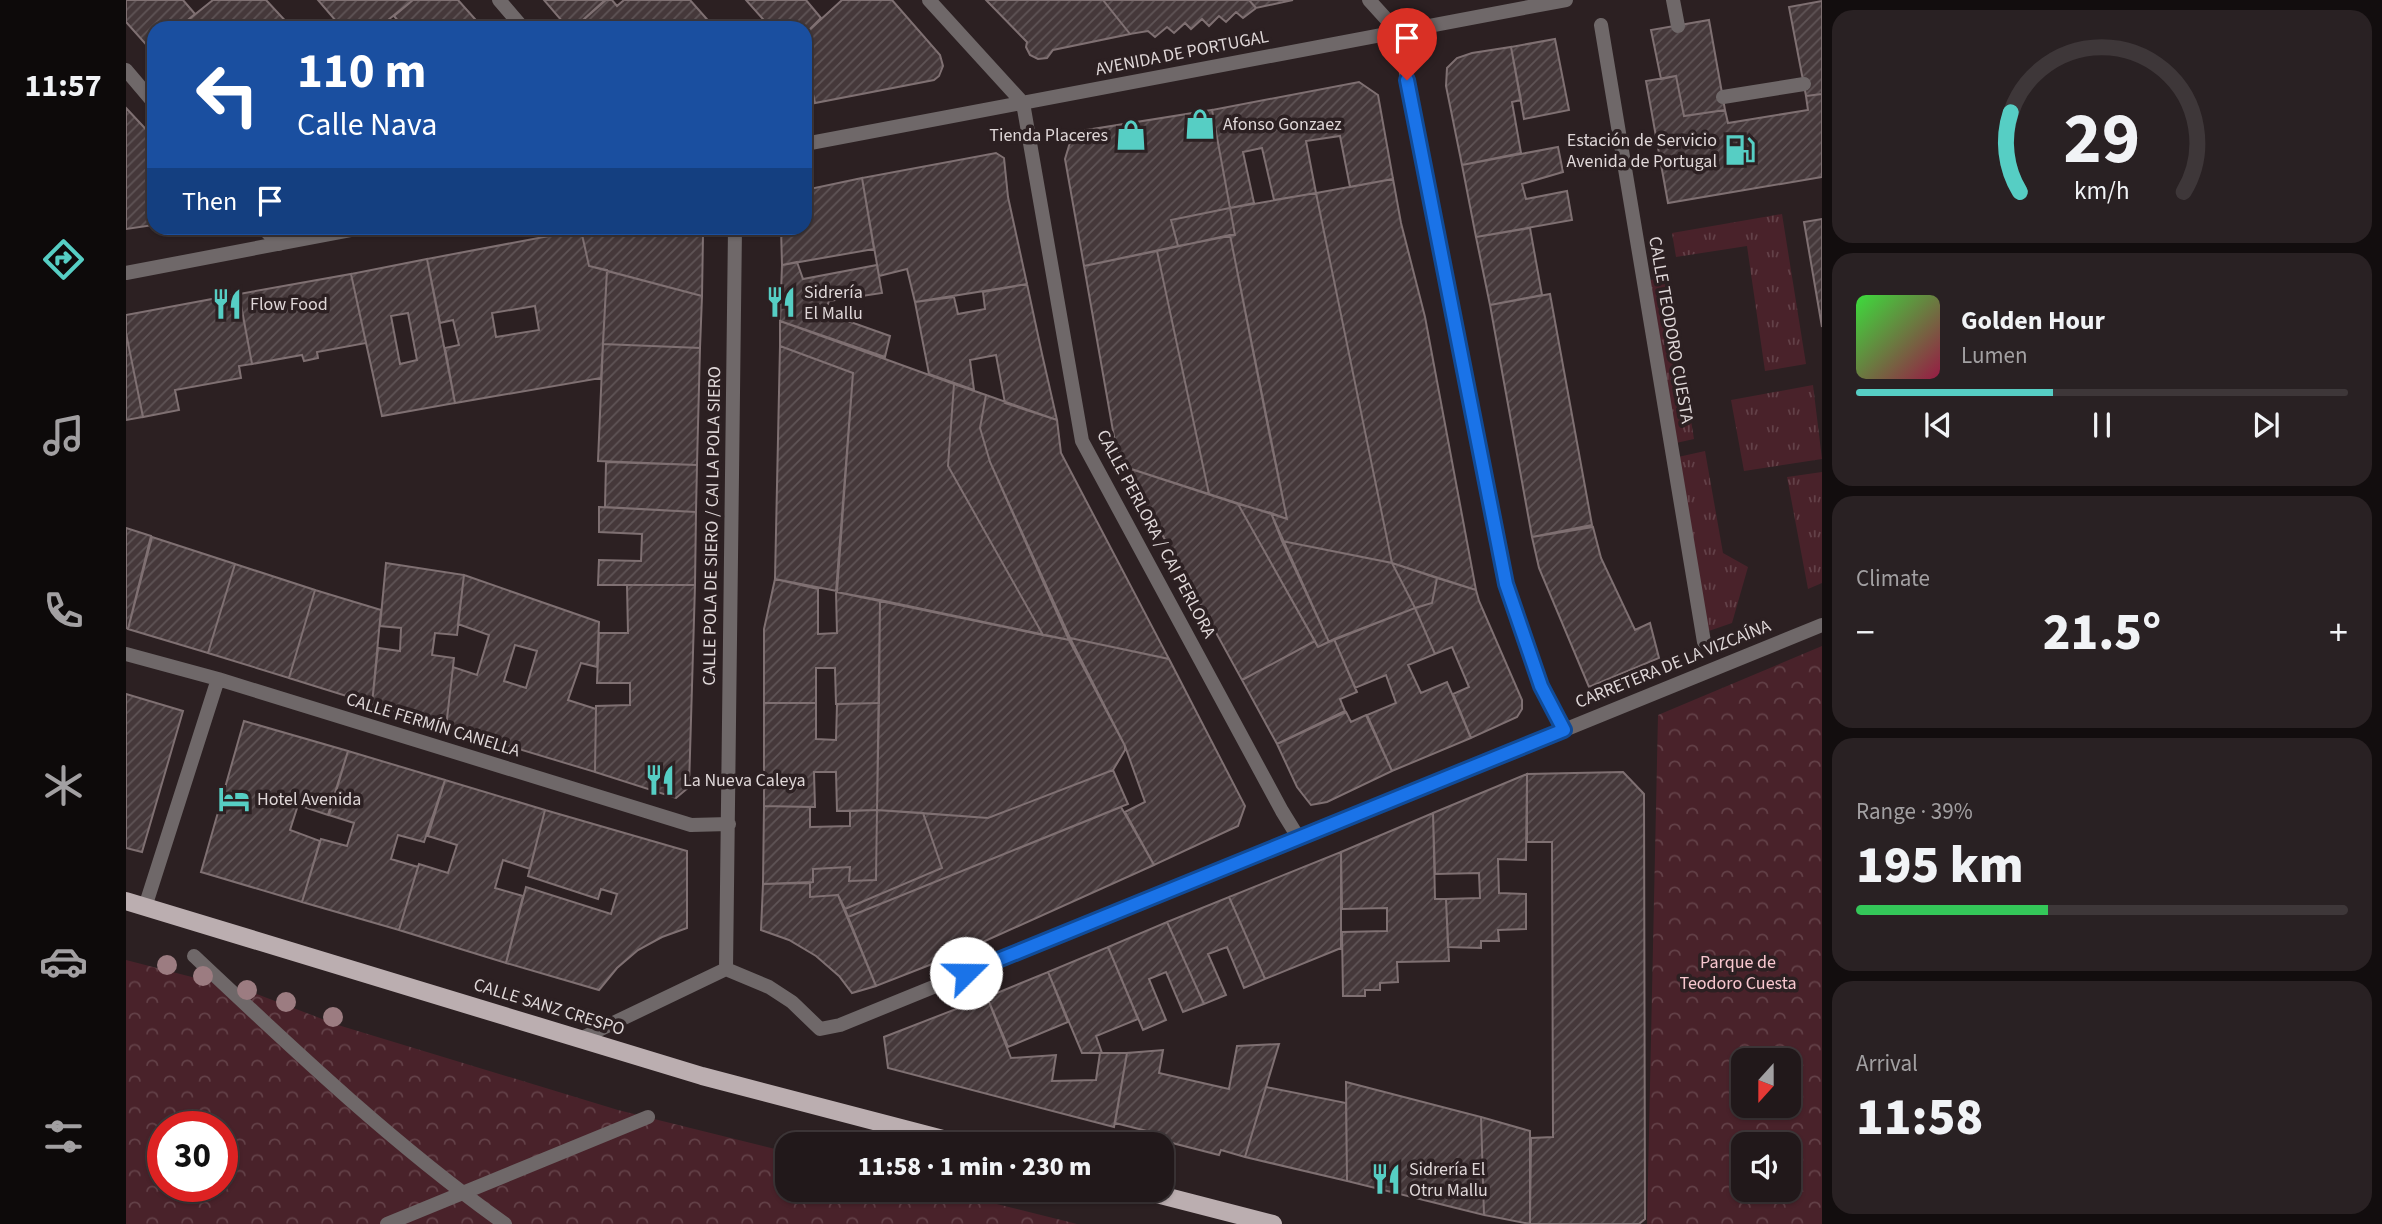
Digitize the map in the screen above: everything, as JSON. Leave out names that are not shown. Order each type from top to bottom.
[{"type":"main road","name":"CALLE SANZ CRESPO","points":[[126,901],[702,1076],[916,1132]]},
{"type":"main road","points":[[1174,1198],[1273,1224]]},
{"type":"street","points":[[499,0],[517,21]]},
{"type":"street","points":[[929,0],[1023,103]]},
{"type":"street","points":[[1368,0],[1398,32],[1506,584],[1541,686],[1564,730]]},
{"type":"street","name":"AVENIDA DE PORTUGAL","points":[[812,143],[1566,0]]},
{"type":"street","points":[[1673,0],[1678,26]]},
{"type":"street","name":"CALLE TEODORO CUESTA","points":[[1601,25],[1704,642]]},
{"type":"street","points":[[126,70],[147,95]]},
{"type":"street","points":[[1723,97],[1804,84]]},
{"type":"street","name":"CALLE PERLORA / CAI PERLORA","points":[[1023,103],[1082,441],[1298,837]]},
{"type":"street","points":[[270,235],[279,244]]},
{"type":"street","points":[[126,273],[325,235]]},
{"type":"street","name":"CALLE POLA DE SIERO / CAI LA POLA SIERO","points":[[726,969],[735,235]]},
{"type":"street","name":"CARRETERA DE LA VIZCAÍNA","points":[[726,969],[769,987],[792,1002],[820,1029],[840,1025],[1822,625]]},
{"type":"street","name":"CALLE FERMÍN CANELLA","points":[[126,654],[218,678],[691,825],[729,824]]},
{"type":"street","points":[[145,906],[218,678]]},
{"type":"street","points":[[194,956],[318,1072],[460,1193],[505,1224]]},
{"type":"street","points":[[580,1039],[726,969]]},
{"type":"street","points":[[387,1224],[648,1117]]},
{"type":"green space","points":[[1782,214],[1806,364],[1765,371],[1747,246],[1676,257],[1672,233]]},
{"type":"green space","points":[[1668,276],[1694,439],[1667,445],[1638,283]]},
{"type":"green space","points":[[1813,385],[1822,459],[1744,471],[1731,400]]},
{"type":"green space","points":[[1705,451],[1723,553],[1748,567],[1732,623],[1700,634],[1669,459]]},
{"type":"green space","points":[[1822,472],[1822,583],[1808,589],[1787,477]]},
{"type":"green space","name":"Parque de Teodoro Cuesta","points":[[1822,646],[1822,1224],[1647,1224],[1658,715]]},
{"type":"green space","points":[[126,960],[254,993],[338,1025],[618,1110],[775,1149],[775,1202],[988,1202],[1077,1224],[126,1224]]},
{"type":"building","points":[[126,0],[183,0],[195,14],[186,21],[147,21],[147,46],[126,22]]},
{"type":"building","points":[[213,0],[266,0],[286,21],[187,21]]},
{"type":"building","points":[[318,0],[413,0],[387,21],[336,21]]},
{"type":"building","points":[[413,0],[458,0],[477,21],[398,21],[394,16]]},
{"type":"building","points":[[544,0],[605,0],[582,21],[562,21]]},
{"type":"building","points":[[606,0],[612,0],[617,6],[624,0],[690,0],[709,21],[582,21]]},
{"type":"building","points":[[746,0],[806,0],[821,18],[812,27],[812,21],[765,21]]},
{"type":"building","points":[[842,0],[892,0],[940,55],[943,66],[934,80],[815,103],[812,90],[812,28]]},
{"type":"building","points":[[986,0],[1103,0],[1130,34],[1053,50],[1047,58],[1038,59],[1030,55],[1027,42]]},
{"type":"building","points":[[1103,0],[1249,0],[1256,8],[1243,18],[1236,12],[1226,22],[1219,16],[1209,26],[1202,19],[1191,29],[1185,23],[1174,33],[1167,27],[1155,37],[1148,31],[1130,34]]},
{"type":"building","points":[[1249,0],[1293,0],[1256,8]]},
{"type":"building","points":[[1822,1],[1822,94],[1806,96],[1789,7]]},
{"type":"building","points":[[1709,20],[1725,110],[1684,116],[1676,76],[1661,79],[1651,30]]},
{"type":"building","points":[[1555,39],[1569,110],[1524,119],[1511,47]]},
{"type":"building","points":[[1511,47],[1521,100],[1512,102],[1521,153],[1462,165],[1446,86],[1447,68],[1457,58],[1472,53]]},
{"type":"building","name":"Estación de Servicio Avenida de Portugal","points":[[1676,76],[1684,116],[1725,110],[1728,123],[1808,110],[1806,96],[1822,94],[1822,177],[1668,203],[1646,81]]},
{"type":"building","points":[[1359,82],[1378,95],[1393,179],[1350,187],[1340,136],[1306,141],[1316,193],[1274,200],[1262,148],[1243,152],[1254,203],[1230,208],[1212,110]]},
{"type":"building","points":[[126,108],[147,130],[147,226],[126,229]]},
{"type":"building","points":[[1212,110],[1230,208],[1171,220],[1178,246],[1084,266],[1065,159],[1071,139],[1080,131]]},
{"type":"building","points":[[1558,147],[1563,172],[1522,184],[1526,199],[1567,191],[1572,220],[1476,237],[1462,165]]},
{"type":"building","points":[[996,153],[1004,158],[1008,197],[1027,284],[915,302],[907,269],[879,276],[862,178]]},
{"type":"building","points":[[862,178],[874,249],[782,265],[781,235],[812,235],[812,189]]},
{"type":"building","points":[[1393,179],[1401,223],[1425,317],[1476,590],[1392,563],[1316,193]]},
{"type":"building","points":[[1316,193],[1392,563],[1282,541],[1271,513],[1287,519],[1230,235],[1235,235],[1230,208]]},
{"type":"building","points":[[1230,208],[1235,235],[1178,246],[1171,220]]},
{"type":"building","points":[[1822,219],[1822,327],[1804,222]]},
{"type":"building","points":[[1530,228],[1542,295],[1490,305],[1476,237]]},
{"type":"building","points":[[554,235],[582,235],[589,266],[607,270],[601,378],[455,403],[445,348],[459,345],[453,320],[440,323],[427,259]],"holes":[[[535,306],[539,330],[496,337],[492,313]]]},
{"type":"building","points":[[582,235],[703,235],[702,296],[589,266]]},
{"type":"building","points":[[1230,235],[1287,519],[1209,494],[1157,251]]},
{"type":"building","points":[[1157,251],[1209,494],[1125,467],[1116,448],[1084,266]]},
{"type":"building","points":[[427,259],[455,403],[382,416],[351,274]],"holes":[[[408,313],[417,360],[400,364],[391,316]]]},
{"type":"building","points":[[797,262],[803,279],[877,265],[882,293],[829,301],[825,313],[890,336],[885,357],[780,321],[782,265]]},
{"type":"building","points":[[607,271],[702,296],[700,348],[603,344]]},
{"type":"building","points":[[351,274],[366,343],[317,352],[318,358],[304,361],[302,355],[252,364],[239,294]]},
{"type":"building","points":[[1027,284],[1057,420],[1005,403],[996,355],[970,360],[974,390],[929,374],[915,302],[954,297],[958,314],[985,309],[983,292]]},
{"type":"building","points":[[239,294],[252,364],[239,366],[241,378],[175,390],[179,410],[143,417],[126,333],[126,315]]},
{"type":"building","points":[[1550,294],[1592,525],[1532,537],[1490,305]]},
{"type":"building","points":[[780,321],[954,384],[948,466],[1043,635],[836,592],[853,373],[780,346]]},
{"type":"building","points":[[126,333],[143,417],[126,420]]},
{"type":"building","points":[[603,344],[700,348],[697,465],[598,461]]},
{"type":"building","points":[[780,346],[853,373],[837,591],[775,579]]},
{"type":"building","points":[[954,384],[986,395],[980,428],[990,462],[1069,640],[1043,635],[948,466]]},
{"type":"building","points":[[986,395],[1057,420],[1061,453],[1169,659],[1070,638],[990,462],[980,428]]},
{"type":"building","points":[[606,462],[697,465],[696,512],[605,507]]},
{"type":"building","points":[[1125,467],[1238,504],[1315,641],[1242,680]]},
{"type":"building","points":[[1238,504],[1271,513],[1329,642],[1318,647]]},
{"type":"building","points":[[599,507],[696,512],[695,585],[598,585],[599,560],[641,561],[642,534],[599,532]]},
{"type":"building","points":[[1593,527],[1601,558],[1635,630],[1650,623],[1659,658],[1589,687],[1539,568],[1532,537]]},
{"type":"building","points":[[126,528],[151,536],[128,629],[126,628]]},
{"type":"building","points":[[152,537],[235,564],[208,653],[128,629]]},
{"type":"building","points":[[1282,541],[1392,563],[1415,608],[1329,642]]},
{"type":"building","points":[[386,563],[464,575],[457,635],[435,633],[432,655],[454,658],[446,727],[372,704],[378,648],[400,651],[401,628],[380,626]]},
{"type":"building","points":[[1392,563],[1437,578],[1432,603],[1415,608]]},
{"type":"building","points":[[235,564],[315,590],[289,678],[208,653]]},
{"type":"building","points":[[464,575],[599,622],[597,667],[581,663],[568,700],[596,709],[595,772],[446,727],[453,667],[477,675],[489,635],[458,624]],"holes":[[[515,645],[537,651],[526,688],[504,681]]]},
{"type":"building","points":[[1437,578],[1476,590],[1522,700],[1522,709],[1517,717],[1471,738],[1453,694],[1469,687],[1452,647],[1435,654],[1415,608],[1432,603]]},
{"type":"building","points":[[775,579],[818,589],[818,634],[837,633],[836,592],[880,600],[879,703],[836,704],[835,668],[816,668],[816,703],[764,703],[764,629]]},
{"type":"building","points":[[627,585],[695,585],[689,787],[676,798],[595,772],[596,706],[630,705],[630,683],[597,683],[599,633],[628,633]]},
{"type":"building","points":[[315,590],[381,610],[372,704],[289,678]]},
{"type":"building","points":[[880,600],[1069,640],[1125,746],[1113,770],[988,818],[877,810]]},
{"type":"building","points":[[1415,608],[1435,654],[1408,665],[1421,693],[1447,682],[1471,738],[1392,771],[1367,715],[1396,703],[1386,675],[1355,688],[1334,639]]},
{"type":"building","points":[[1070,638],[1169,659],[1245,806],[1238,826],[1154,865],[1125,812],[1145,802],[1125,746]]},
{"type":"building","points":[[1334,639],[1357,692],[1340,699],[1345,711],[1277,744],[1242,680],[1315,641],[1318,647]]},
{"type":"building","points":[[126,694],[183,711],[142,852],[126,848]]},
{"type":"building","points":[[764,703],[816,703],[816,739],[836,740],[837,704],[879,703],[877,810],[837,811],[836,772],[814,772],[815,807],[764,806]]},
{"type":"building","points":[[1346,712],[1351,722],[1366,715],[1392,771],[1327,802],[1311,805],[1297,787],[1277,744]]},
{"type":"building","points":[[244,721],[348,751],[328,815],[298,805],[290,830],[320,841],[302,902],[201,872]]},
{"type":"building","points":[[348,751],[445,780],[424,842],[398,835],[391,859],[418,867],[399,930],[302,902],[321,839],[347,846],[354,823],[329,815]]},
{"type":"building","points":[[1113,770],[1128,804],[848,917],[845,909],[942,868],[923,813],[988,818]]},
{"type":"building","points":[[1623,772],[1644,794],[1645,1219],[1639,1224],[1530,1224],[1531,1138],[1553,1137],[1552,842],[1527,842],[1527,774]]},
{"type":"building","points":[[1527,774],[1526,860],[1498,859],[1499,893],[1526,894],[1526,929],[1498,930],[1499,941],[1481,941],[1481,948],[1448,947],[1446,899],[1480,898],[1479,873],[1435,874],[1433,813]]},
{"type":"building","points":[[445,780],[545,810],[530,869],[503,860],[495,888],[523,896],[506,963],[399,930],[419,864],[448,873],[457,845],[428,836]]},
{"type":"building","points":[[764,806],[810,807],[810,827],[850,826],[850,811],[877,810],[876,880],[849,881],[850,867],[813,869],[813,882],[763,884]]},
{"type":"building","points":[[1121,807],[1154,865],[945,959],[876,986],[848,917]]},
{"type":"building","points":[[545,810],[687,851],[687,928],[638,950],[617,968],[599,990],[506,963],[526,887],[611,914],[617,894],[601,889],[598,899],[528,876]]},
{"type":"building","points":[[877,810],[923,813],[942,868],[845,909],[838,895],[810,897],[813,869],[850,867],[849,881],[876,880]]},
{"type":"building","points":[[1433,813],[1435,899],[1446,899],[1449,961],[1397,962],[1398,982],[1380,983],[1380,990],[1365,990],[1365,996],[1343,996],[1342,932],[1387,931],[1387,908],[1342,909],[1341,852]]},
{"type":"building","points":[[1341,852],[1341,948],[1265,979],[1229,897]]},
{"type":"building","points":[[810,883],[810,897],[838,895],[876,986],[852,993],[839,976],[816,956],[789,940],[761,930],[763,884]]},
{"type":"building","points":[[1229,897],[1265,979],[1244,988],[1227,947],[1208,954],[1226,995],[1204,1004],[1167,922]]},
{"type":"building","points":[[1167,922],[1204,1004],[1183,1012],[1166,972],[1149,979],[1166,1020],[1143,1030],[1108,947]]},
{"type":"building","points":[[1108,947],[1138,1019],[1096,1036],[1102,1053],[1082,1053],[1048,972]]},
{"type":"building","points":[[1048,972],[1068,1022],[1008,1047],[987,997]]},
{"type":"building","points":[[987,997],[1011,1058],[1056,1055],[1052,1081],[1096,1080],[1100,1053],[1127,1053],[1114,1127],[888,1068],[884,1037]]},
{"type":"building","points":[[1279,1044],[1245,1157],[1221,1150],[1219,1155],[1174,1143],[1174,1132],[1147,1132],[1115,1123],[1127,1053],[1163,1050],[1159,1073],[1229,1089],[1237,1046]]},
{"type":"building","points":[[1346,1082],[1481,1117],[1484,1215],[1347,1181]]},
{"type":"building","points":[[1266,1087],[1346,1103],[1347,1181],[1245,1157]]},
{"type":"building","points":[[1481,1117],[1530,1131],[1530,1224],[1484,1215]]},
{"type":"place","name":"Afonso Gonzaez","points":[[1200,124]]},
{"type":"place","name":"Tienda Placeres","points":[[1131,135]]},
{"type":"place","name":"Estación de Servicio Avenida de Portugal","points":[[1740,150]]},
{"type":"place","name":"Sidrería El Mallu","points":[[781,302]]},
{"type":"place","name":"Flow Food","points":[[227,304]]},
{"type":"place","name":"La Nueva Caleya","points":[[660,780]]},
{"type":"place","name":"Hotel Avenida","points":[[234,799]]},
{"type":"place","name":"Sidrería El Otru Mallu","points":[[1386,1179]]},
{"type":"route","points":[[966,973],[1564,730],[1541,686],[1506,584],[1407,80]]}]
